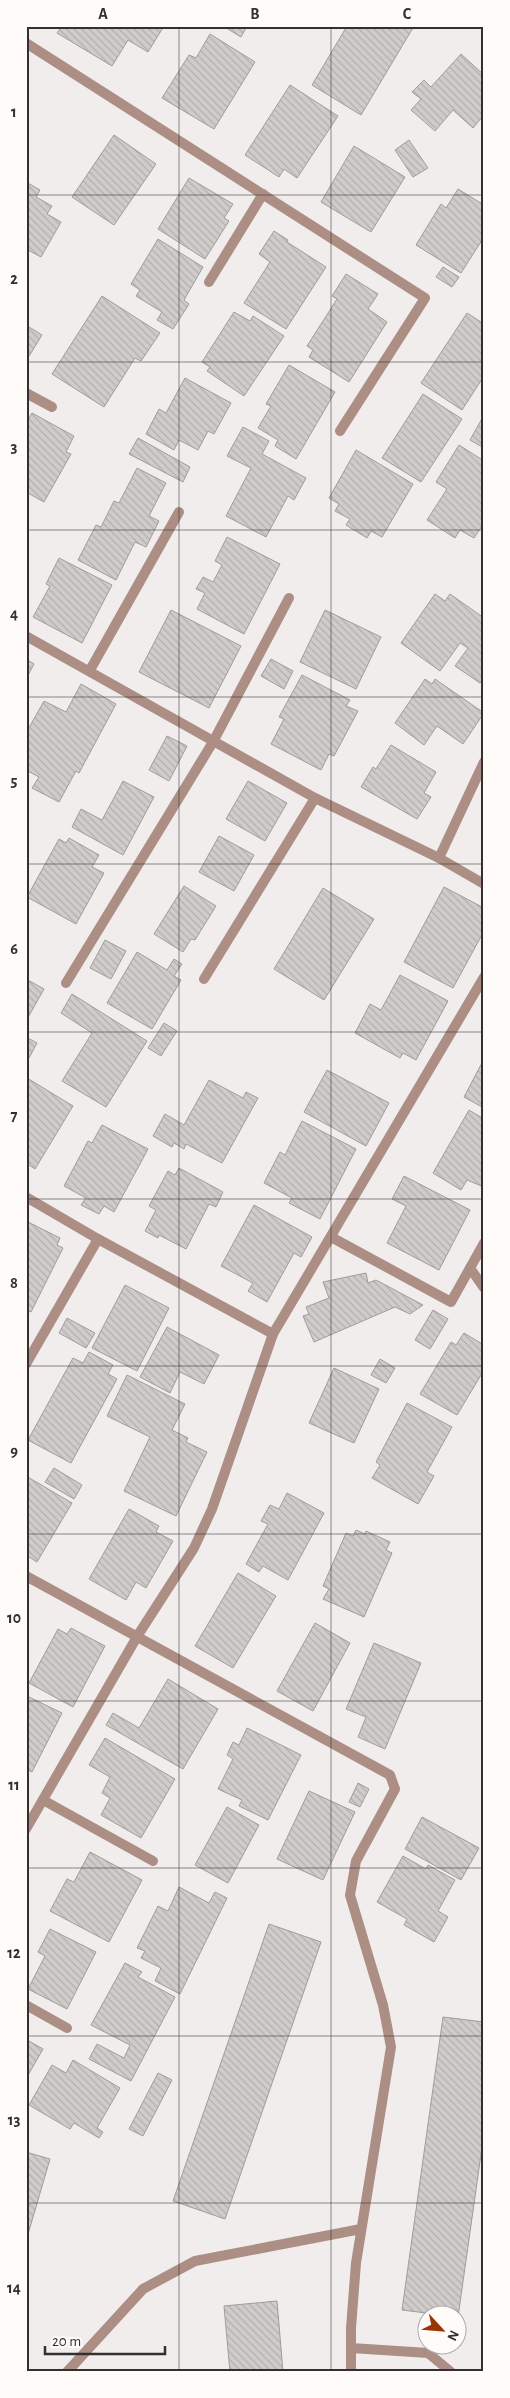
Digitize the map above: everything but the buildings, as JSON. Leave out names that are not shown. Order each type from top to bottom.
[{"type":"street","points":[[26,43],[425,298],[340,431]]},
{"type":"street","points":[[209,282],[263,194]]},
{"type":"street","points":[[26,393],[52,407]]},
{"type":"street","points":[[90,670],[179,512]]},
{"type":"street","points":[[66,983],[212,742],[289,598]]},
{"type":"street","points":[[26,636],[90,670],[212,742],[316,798],[439,858],[484,884]]},
{"type":"street","points":[[439,858],[484,762]]},
{"type":"street","points":[[204,979],[316,798]]},
{"type":"street","points":[[26,1829],[138,1635],[194,1548],[212,1509],[273,1334],[484,977]]},
{"type":"street","points":[[26,1198],[273,1334]]},
{"type":"street","points":[[331,1236],[451,1302],[484,1243]]},
{"type":"street","points":[[26,1364],[98,1239]]},
{"type":"street","points":[[470,1268],[484,1288]]},
{"type":"street","points":[[26,1576],[138,1635],[217,1681],[390,1775],[393,1782],[395,1789],[356,1861],[350,1895],[382,2005],[391,2047],[356,2264],[350,2372]]},
{"type":"street","points":[[43,1800],[153,1861]]},
{"type":"street","points":[[26,2006],[66,2028]]},
{"type":"street","points":[[68,2372],[143,2288],[195,2261],[361,2229]]},
{"type":"street","points":[[350,2348],[428,2353],[451,2372]]}]
